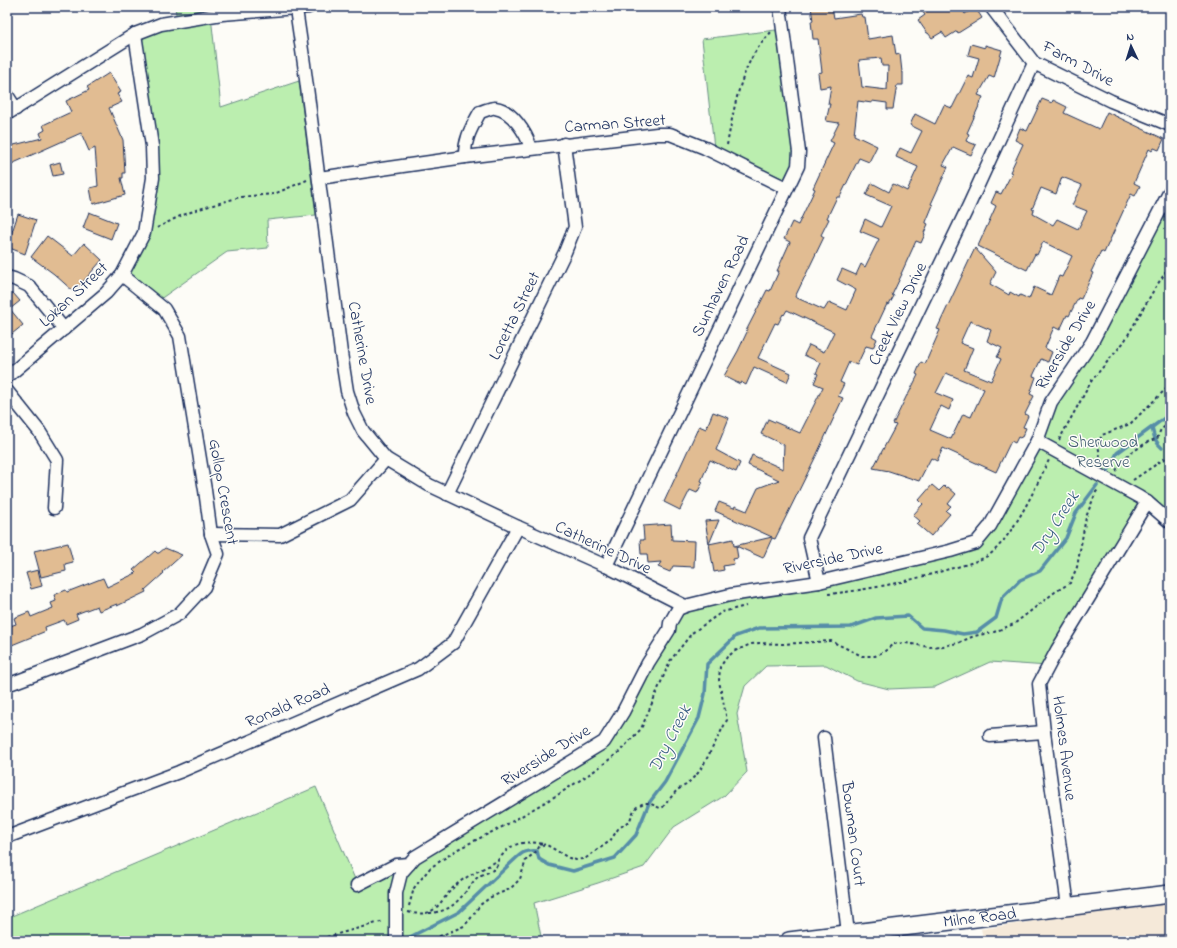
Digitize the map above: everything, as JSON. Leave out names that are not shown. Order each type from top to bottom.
[{"type":"main road","name":"Milne Road","points":[[789,941],[1170,894]]},
{"type":"street","points":[[7,94],[11,111],[135,34],[161,24],[222,11],[296,9],[309,7]]},
{"type":"street","name":"Sunhaven Road","points":[[606,566],[786,188],[798,166],[799,152],[780,7]]},
{"type":"street","name":"Farm Drive","points":[[991,7],[1034,63],[1111,101],[1170,126]]},
{"type":"street","name":"Catherine Drive","points":[[296,9],[347,391],[354,413],[363,431],[386,459],[424,482],[518,527],[606,566],[685,606]]},
{"type":"street","name":"Lokan Street","points":[[7,377],[106,293],[122,275],[144,233],[153,178],[152,146],[135,34]]},
{"type":"street","name":"Creek View Drive","points":[[819,582],[809,538],[969,205],[1034,63]]},
{"type":"street","points":[[465,157],[465,147],[470,130],[480,112],[494,108],[508,112],[528,137],[531,148]]},
{"type":"street","name":"Carman Street","points":[[319,178],[531,148],[657,134],[670,134],[725,158],[786,188]]},
{"type":"street","name":"Loretta Street","points":[[447,494],[573,233],[575,227],[564,144]]},
{"type":"street","name":"Riverside Drive","points":[[396,941],[403,916],[396,893],[401,873],[408,864],[415,857],[438,842],[604,742],[623,712],[648,663],[669,630],[670,623],[678,609],[730,595],[819,582],[950,551],[976,543],[990,526],[1036,441],[1051,402],[1092,342],[1170,191]]},
{"type":"street","name":"Gollop Crescent","points":[[7,685],[142,634],[179,614],[204,587],[218,554],[211,534],[180,336],[164,309],[122,275]]},
{"type":"street","points":[[7,277],[29,286],[64,329]]},
{"type":"street","points":[[7,391],[39,431],[57,460],[54,508]]},
{"type":"street","points":[[1036,441],[1146,502],[1170,522]]},
{"type":"street","points":[[211,534],[280,535],[350,500],[386,459]]},
{"type":"street","name":"Holmes Avenue","points":[[1068,906],[1044,732],[1039,684],[1057,650],[1146,502]]},
{"type":"street","name":"Ronald Road","points":[[7,837],[179,772],[418,669],[453,643],[518,527]]},
{"type":"street","points":[[990,736],[1044,732]]},
{"type":"street","name":"Bowman Court","points":[[824,738],[848,933]]},
{"type":"street","name":"Riverside Drive","points":[[357,885],[396,865],[408,864]]},
{"type":"path","points":[[725,158],[735,104],[746,70],[754,53],[781,20]]},
{"type":"path","points":[[144,233],[162,227],[178,217],[202,208],[240,197],[274,194],[305,181],[319,178]]},
{"type":"path","points":[[821,594],[850,591],[914,580],[970,563],[993,552],[1012,528],[1092,380],[1124,342],[1155,288],[1170,266]]},
{"type":"path","points":[[428,913],[439,905],[456,885],[498,860],[509,847],[529,842],[545,844],[569,858],[576,860],[586,858],[610,841],[618,829],[630,820],[634,810],[638,806],[644,803],[649,803],[660,808],[663,807],[677,790],[686,785],[698,773],[727,720],[719,682],[720,667],[727,657],[734,651],[751,644],[760,643],[783,644],[831,641],[862,656],[874,656],[885,651],[893,644],[906,643],[930,647],[943,646],[958,643],[974,636],[994,632],[1014,624],[1055,592],[1070,583],[1077,567],[1086,517],[1096,492],[1100,487],[1101,476],[1098,444],[1102,435],[1130,424],[1170,385]]},
{"type":"path","points":[[1117,485],[1119,464],[1126,455],[1150,440],[1157,439],[1161,429],[1170,424]]},
{"type":"path","points":[[1117,485],[1170,455]]},
{"type":"path","points":[[403,916],[414,888],[430,868],[458,849],[506,825],[559,794],[597,769],[619,752],[641,730],[670,661],[692,633],[722,612],[750,605]]},
{"type":"path","points":[[428,941],[464,926],[480,905],[491,896],[510,889],[520,879],[526,860],[537,851],[539,847],[545,844]]},
{"type":"path","points":[[309,941],[403,916],[443,911],[451,907],[478,877],[495,869],[498,860]]},
{"type":"shaded area","points":[[1170,901],[1170,941],[984,941],[981,929]]},
{"type":"green space","points":[[175,7],[221,7],[222,14],[211,16],[221,107],[299,81],[316,215],[267,220],[268,248],[227,252],[156,302],[122,275],[144,233],[153,178],[135,34],[177,21]]},
{"type":"green space","points":[[776,30],[794,149],[792,165],[784,179],[714,148],[702,39]]},
{"type":"green space","name":"Sherwood Reserve","points":[[1170,185],[1170,510],[1163,516],[1147,502],[1048,666],[990,662],[935,687],[889,689],[857,681],[826,665],[766,666],[745,686],[737,714],[747,772],[724,796],[674,827],[644,867],[534,903],[542,941],[7,941],[7,918],[316,787],[357,884],[396,865],[603,742],[673,624],[688,610],[976,543],[1037,441],[1112,303]]},
{"type":"building","points":[[811,7],[832,7],[834,18],[861,14],[862,17],[865,17],[868,39],[893,35],[896,55],[900,54],[903,72],[903,85],[897,85],[893,109],[887,109],[887,103],[858,101],[854,135],[877,146],[869,162],[859,158],[840,197],[837,197],[821,235],[824,237],[795,297],[824,310],[829,302],[847,310],[856,290],[837,280],[842,269],[856,275],[861,264],[865,267],[879,239],[860,231],[865,219],[881,227],[891,206],[866,195],[872,183],[889,192],[893,184],[907,191],[918,167],[896,157],[900,148],[911,153],[922,131],[910,125],[915,114],[935,124],[944,105],[952,108],[968,76],[973,78],[979,58],[968,55],[971,44],[985,48],[985,45],[1002,50],[994,78],[989,76],[978,95],[983,97],[967,133],[969,134],[966,141],[976,145],[971,155],[953,147],[943,165],[948,167],[931,204],[933,205],[926,222],[928,224],[921,243],[916,241],[892,295],[894,296],[889,305],[887,304],[872,336],[877,339],[873,348],[866,346],[857,365],[849,362],[840,382],[844,384],[838,396],[843,398],[775,539],[772,538],[763,558],[736,546],[738,558],[733,559],[734,564],[723,566],[724,570],[714,572],[709,544],[733,539],[734,546],[772,537],[715,511],[719,502],[747,511],[758,488],[779,480],[748,465],[752,455],[783,469],[784,445],[761,434],[768,419],[800,433],[823,387],[814,383],[818,374],[816,373],[821,363],[804,355],[809,345],[824,352],[834,332],[787,310],[784,315],[783,314],[778,324],[775,323],[758,358],[791,373],[787,382],[754,367],[746,385],[741,382],[740,384],[724,376],[738,351],[747,332],[746,331],[767,290],[770,291],[790,242],[784,239],[792,222],[798,225],[834,143],[830,141],[839,123],[826,121],[830,104],[828,104],[831,86],[820,88],[818,73],[822,72],[818,39],[813,39]],"holes":[[[881,58],[882,66],[888,66],[887,90],[862,87],[859,60]]]},
{"type":"building","points":[[919,7],[960,7],[965,14],[975,7],[982,18],[958,33],[957,31],[946,38],[942,32],[932,38],[918,20],[925,15]]},
{"type":"building","points":[[109,73],[121,92],[117,94],[122,102],[109,108],[123,140],[125,173],[123,173],[123,178],[121,178],[125,195],[93,204],[90,188],[98,186],[95,148],[89,151],[81,133],[7,166],[7,149],[11,148],[10,146],[42,138],[40,133],[45,130],[43,125],[71,112],[66,101],[89,90],[87,87]]},
{"type":"building","points":[[1042,99],[1052,103],[1053,100],[1067,107],[1064,113],[1099,129],[1107,112],[1164,139],[1159,150],[1154,148],[1152,151],[1149,149],[1134,183],[1140,186],[1135,196],[1131,194],[1104,253],[1101,251],[1081,299],[1078,298],[1069,316],[1067,315],[1060,330],[1054,327],[1045,348],[1052,352],[1048,362],[1041,359],[1033,376],[1036,377],[1030,394],[1034,396],[1025,414],[1028,416],[1023,427],[1026,428],[1022,437],[1018,437],[1015,443],[1011,441],[996,472],[943,448],[937,461],[931,458],[919,481],[889,471],[873,468],[896,425],[893,424],[918,375],[916,374],[921,362],[925,364],[940,330],[937,329],[975,248],[996,272],[990,284],[1009,295],[1010,292],[1019,297],[1020,295],[1029,299],[1034,287],[1051,295],[1059,276],[1062,277],[1072,256],[1043,242],[1037,255],[1035,254],[1027,270],[978,246],[996,206],[991,203],[996,192],[1001,194],[1012,173],[1010,172],[1023,144],[1015,140],[1020,128],[1027,131]],"holes":[[[1062,177],[1082,185],[1072,205],[1087,211],[1078,229],[1057,219],[1053,225],[1033,214],[1034,210],[1032,209],[1041,188],[1056,194]],[[970,321],[991,330],[987,341],[1002,348],[997,357],[1001,359],[991,381],[964,370],[973,348],[960,343]],[[946,373],[984,389],[971,417],[963,414],[951,439],[930,430],[941,406],[949,410],[953,400],[936,393]]]},
{"type":"building","points":[[60,162],[63,174],[53,176],[50,165]]},
{"type":"building","points":[[89,212],[117,223],[111,239],[83,228]]},
{"type":"building","points":[[18,214],[36,220],[25,254],[7,247]]},
{"type":"building","points":[[47,236],[73,256],[84,243],[102,260],[74,292],[54,274],[31,257]]},
{"type":"building","points":[[13,293],[20,301],[10,309],[23,325],[7,338],[7,298]]},
{"type":"building","points":[[713,412],[729,418],[716,450],[740,463],[736,472],[710,460],[701,481],[703,482],[697,493],[690,490],[680,510],[664,502],[699,426],[706,429]]},
{"type":"building","points":[[932,485],[939,491],[944,486],[946,488],[948,487],[956,494],[948,504],[951,506],[946,511],[950,514],[931,536],[917,524],[920,521],[913,515],[923,504],[919,500]]},
{"type":"building","points":[[719,520],[709,544],[705,521]]},
{"type":"building","points":[[671,524],[672,540],[695,541],[694,567],[673,566],[670,572],[658,567],[661,562],[648,563],[647,554],[641,554],[640,540],[644,540],[643,526]]},
{"type":"building","points":[[68,543],[73,562],[65,564],[66,571],[41,577],[34,551]]},
{"type":"building","points":[[165,548],[182,555],[145,590],[146,592],[117,606],[117,604],[99,611],[97,606],[76,614],[78,619],[66,624],[64,620],[45,627],[46,631],[7,647],[7,627],[16,624],[14,618],[29,612],[31,617],[53,608],[51,603],[56,601],[54,595],[66,590],[67,592],[103,578],[107,587],[136,573],[133,570],[155,551],[159,553]]},
{"type":"building","points":[[38,570],[42,586],[31,589],[26,573]]},
{"type":"waterway","name":"Dry Creek","points":[[1108,471],[1117,453],[1170,414]]},
{"type":"waterway","points":[[1152,428],[1156,441],[1162,448]]},
{"type":"waterway","name":"Dry Creek","points":[[408,938],[459,912],[513,861],[521,854],[526,852],[537,851],[539,859],[549,865],[573,871],[615,858],[636,835],[649,803],[665,782],[699,718],[705,694],[707,664],[736,636],[759,628],[851,627],[876,618],[908,616],[922,628],[944,630],[963,634],[977,632],[996,618],[1002,598],[1020,580],[1040,571],[1066,538],[1076,513],[1097,485]]}]
